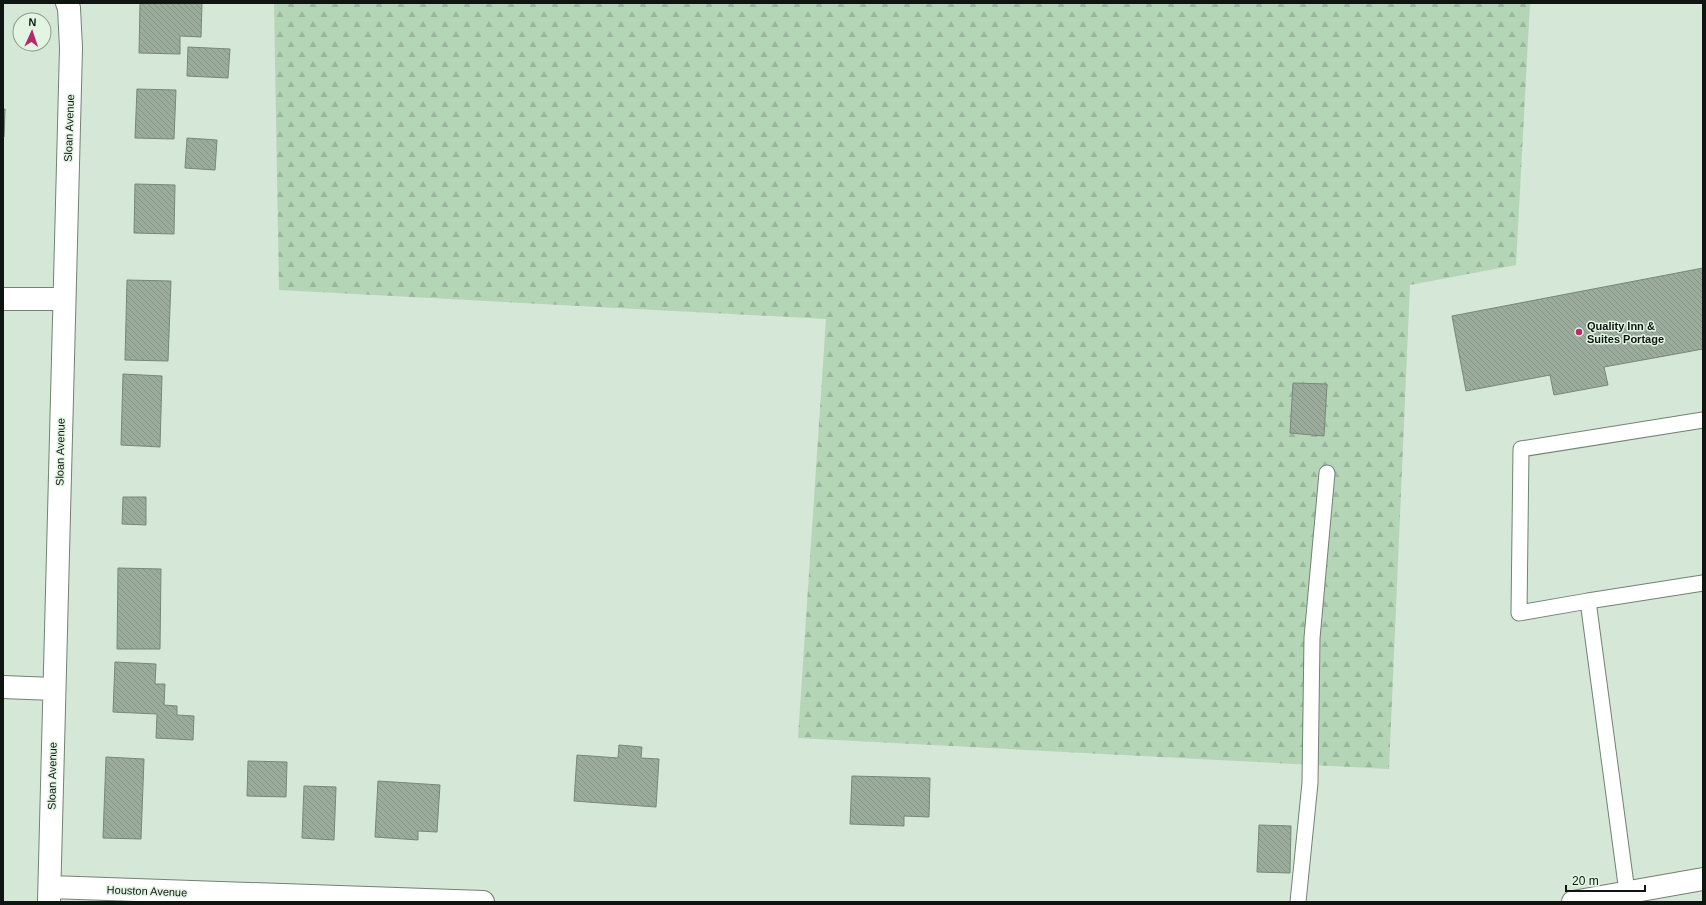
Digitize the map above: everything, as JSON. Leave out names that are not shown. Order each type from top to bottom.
[{"type":"street","name":"Sloan Avenue","points":[[50,895],[71,48],[69,8],[67,3]]},
{"type":"street","points":[[3,299],[64,299]]},
{"type":"street","points":[[3,687],[54,689]]},
{"type":"street","points":[[1573,902],[1703,879]]},
{"type":"street","name":"Houston Avenue","points":[[50,895],[483,902]]},
{"type":"lane","points":[[1703,420],[1521,449],[1519,613],[1703,583]]},
{"type":"lane","points":[[1298,902],[1310,783],[1312,638],[1328,473]]},
{"type":"lane","points":[[1588,601],[1627,892]]},
{"type":"green space","points":[[274,3],[1530,3],[1516,265],[1410,285],[1389,769],[798,738],[826,319],[279,290]]},
{"type":"building","points":[[140,3],[202,3],[201,37],[180,36],[180,54],[139,53]]},
{"type":"building","points":[[188,47],[230,49],[228,78],[187,76]]},
{"type":"building","points":[[137,89],[176,90],[174,139],[135,138]]},
{"type":"building","points":[[3,109],[5,109],[4,137],[3,137]]},
{"type":"building","points":[[187,138],[217,140],[215,170],[185,168]]},
{"type":"building","points":[[135,184],[175,185],[174,234],[134,233]]},
{"type":"building","name":"Quality Inn & Suites Portage","points":[[1703,268],[1703,349],[1604,367],[1608,385],[1554,395],[1550,375],[1466,391],[1452,316]]},
{"type":"building","points":[[127,280],[171,281],[168,361],[125,360]]},
{"type":"building","points":[[123,374],[162,376],[160,447],[121,445]]},
{"type":"building","points":[[1293,383],[1327,384],[1324,436],[1290,433]]},
{"type":"building","points":[[123,497],[146,497],[146,525],[122,524]]},
{"type":"building","points":[[118,568],[161,569],[160,649],[117,649]]},
{"type":"building","points":[[115,662],[156,664],[155,684],[165,684],[164,705],[177,706],[177,715],[194,716],[193,740],[156,738],[157,714],[113,712]]},
{"type":"building","points":[[619,745],[642,747],[641,758],[659,759],[656,807],[574,801],[577,755],[618,758]]},
{"type":"building","points":[[106,757],[144,759],[141,839],[103,838]]},
{"type":"building","points":[[248,761],[287,762],[286,797],[247,796]]},
{"type":"building","points":[[852,776],[930,778],[929,817],[904,816],[904,826],[850,824]]},
{"type":"building","points":[[378,781],[440,785],[437,832],[418,831],[418,840],[375,837]]},
{"type":"building","points":[[304,786],[336,787],[334,840],[302,838]]},
{"type":"building","points":[[1259,825],[1291,826],[1290,873],[1257,872]]},
{"type":"place","name":"Quality Inn & Suites Portage","points":[[1579,332]]}]
